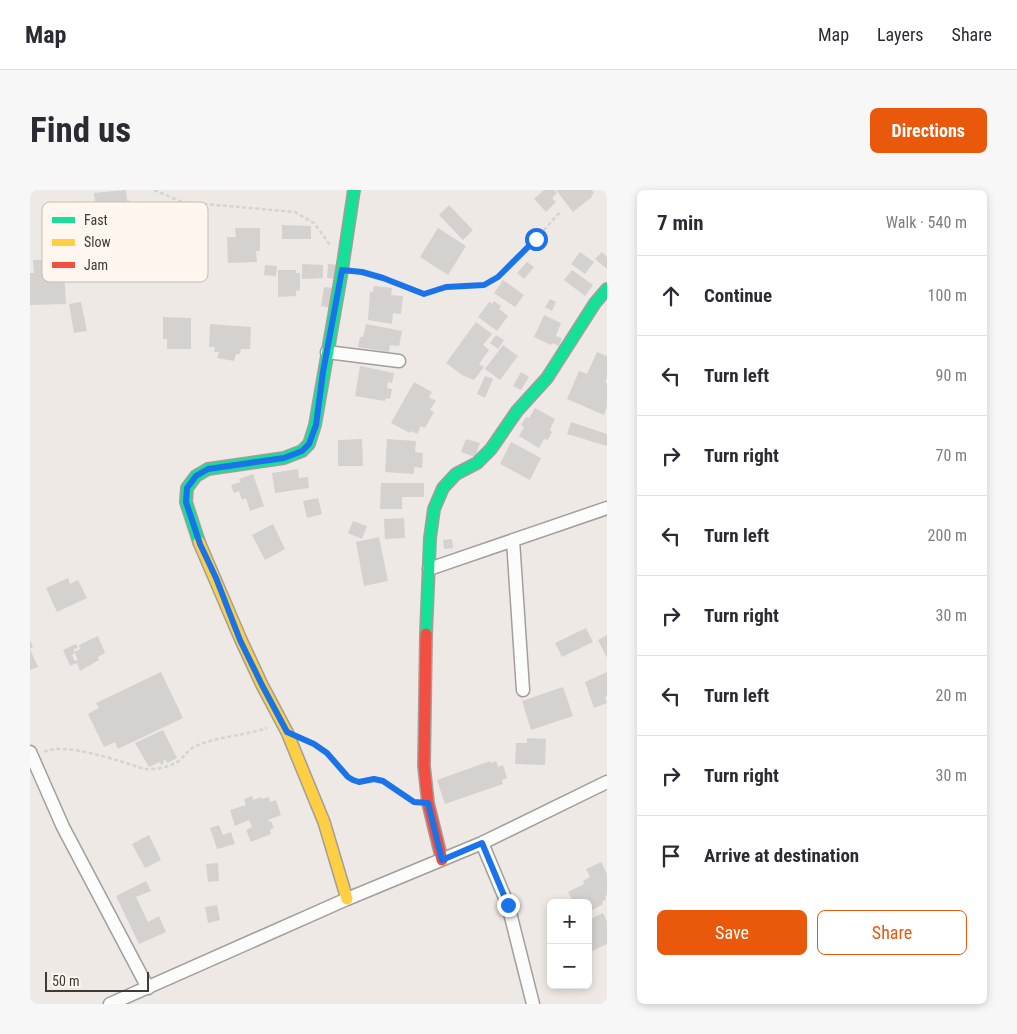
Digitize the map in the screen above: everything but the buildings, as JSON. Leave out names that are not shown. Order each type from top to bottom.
[{"type":"street","points":[[347,898],[324,822],[285,727],[244,647],[200,544],[186,502],[187,488],[196,476],[208,469],[284,458],[302,451],[309,444],[316,425],[354,190]]},
{"type":"street","points":[[442,860],[428,803],[424,766],[430,538],[434,509],[443,488],[456,474],[477,463],[491,449],[517,411],[548,378],[595,303],[607,289]]},
{"type":"street","points":[[327,352],[399,361]]},
{"type":"street","points":[[429,569],[607,508]]},
{"type":"street","points":[[513,540],[523,690]]},
{"type":"street","points":[[32,756],[63,827],[148,988]]},
{"type":"street","points":[[110,1004],[347,898],[482,843],[607,782]]},
{"type":"street","points":[[482,843],[508,905],[533,1004]]},
{"type":"path","points":[[154,190],[182,202]]},
{"type":"path","points":[[208,204],[295,212],[314,223],[343,265],[424,294],[446,287],[484,285],[498,277],[560,212]]},
{"type":"path","points":[[32,756],[57,747],[76,750],[152,770],[180,760],[189,750],[204,743],[285,727],[327,753],[348,777],[353,780],[359,782],[374,779],[383,781],[414,802],[428,803]]},
{"type":"traffic: fast","points":[[199,542],[186,502],[187,488],[196,476],[208,469],[284,458],[302,451],[309,444],[315,425],[354,190]]},
{"type":"traffic: fast","points":[[426,634],[430,538],[434,509],[443,488],[456,474],[477,463],[491,449],[517,411],[547,378],[595,303],[607,289]]},
{"type":"traffic: slow","points":[[199,542],[241,640],[287,732],[324,822],[347,899]]},
{"type":"traffic: jam","points":[[426,634],[424,766],[428,803],[442,860]]},
{"type":"route","points":[[508,905],[482,843],[442,860],[428,803],[414,802],[383,781],[374,779],[359,782],[353,780],[348,777],[327,753],[314,744],[287,732],[240,640],[216,578],[200,544],[186,502],[187,488],[196,476],[208,469],[284,458],[302,451],[309,444],[316,425],[323,372],[342,270],[362,272],[383,278],[424,294],[446,287],[484,285],[498,277],[536,239]]}]
